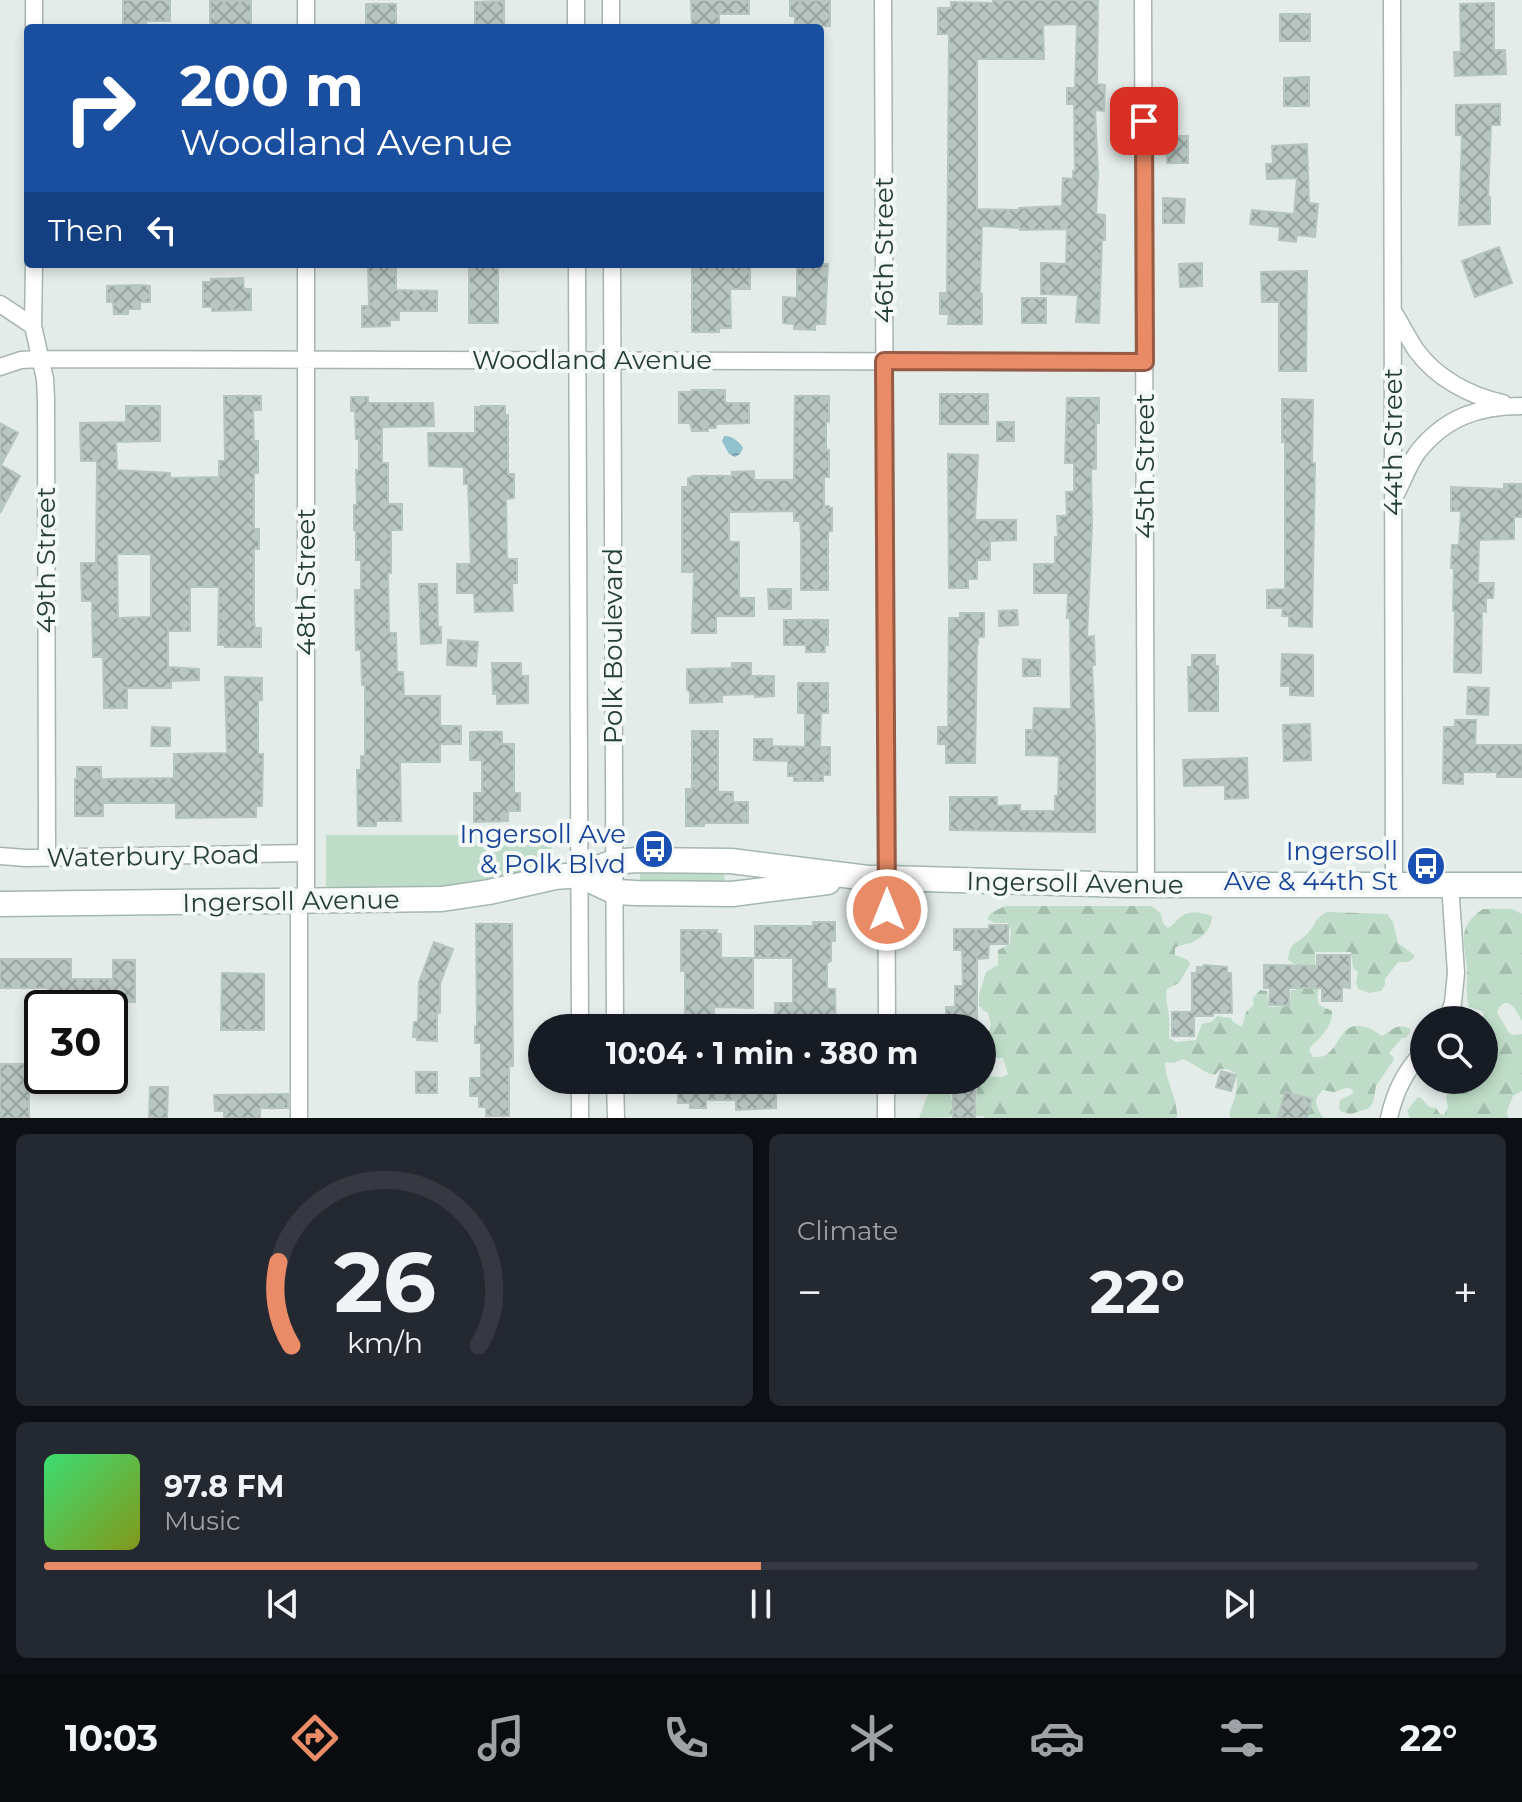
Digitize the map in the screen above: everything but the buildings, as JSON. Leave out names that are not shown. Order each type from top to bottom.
[{"type":"main road","name":"Ingersoll Avenue","points":[[0,904],[458,898],[555,877],[579,875],[614,862],[636,860],[731,861],[878,878],[1146,885],[1522,885]]},
{"type":"main road","name":"Ingersoll Avenue","points":[[579,875],[615,892],[732,894],[878,878]]},
{"type":"street","points":[[34,0],[34,24]]},
{"type":"street","points":[[306,0],[306,24]]},
{"type":"street","points":[[576,0],[576,24]]},
{"type":"street","points":[[611,0],[611,24]]},
{"type":"street","name":"46th Street","points":[[883,0],[884,361],[878,878],[886,1014]]},
{"type":"street","name":"45th Street","points":[[1143,0],[1146,885]]},
{"type":"street","name":"44th Street","points":[[1392,0],[1394,884]]},
{"type":"street","name":"49th Street","points":[[34,268],[33,326],[45,379],[46,399],[47,857]]},
{"type":"street","name":"48th Street","points":[[299,1118],[302,901],[306,853],[306,268]]},
{"type":"street","name":"Polk Boulevard","points":[[577,268],[580,1014]]},
{"type":"street","name":"Polk Boulevard","points":[[612,268],[615,1014]]},
{"type":"street","points":[[0,304],[33,326]]},
{"type":"street","points":[[1393,311],[1418,352],[1442,375],[1468,393],[1519,406]]},
{"type":"street","name":"Woodland Avenue","points":[[0,367],[21,360],[40,359],[1145,362]]},
{"type":"street","points":[[1393,500],[1416,454],[1441,428],[1464,415],[1489,407],[1519,406]]},
{"type":"street","name":"Waterbury Road","points":[[0,856],[306,853]]},
{"type":"street","points":[[1450,884],[1456,973],[1452,1006]]},
{"type":"street","points":[[1389,1118],[1396,1091],[1410,1068]]},
{"type":"street","points":[[580,1094],[580,1118]]},
{"type":"street","points":[[615,1094],[616,1118]]},
{"type":"street","points":[[886,1094],[886,1118]]},
{"type":"green space","points":[[326,835],[552,835],[551,864],[457,889],[326,889]]},
{"type":"green space","points":[[640,871],[721,872],[725,883],[640,885]]},
{"type":"green space","points":[[1005,906],[1152,906],[1161,914],[1168,928],[1186,914],[1212,916],[1208,930],[1201,937],[1175,948],[1175,955],[1188,960],[1190,964],[1179,983],[1167,989],[1169,1038],[1176,1042],[1196,1040],[1202,1024],[1213,1021],[1217,1016],[1231,1018],[1242,1027],[1246,1012],[1254,1005],[1253,998],[1260,990],[1267,991],[1268,1007],[1290,1006],[1291,990],[1296,990],[1296,965],[1288,960],[1290,949],[1322,915],[1327,912],[1387,914],[1393,922],[1398,943],[1414,958],[1408,962],[1398,962],[1385,979],[1381,991],[1369,993],[1358,989],[1358,972],[1353,968],[1351,952],[1315,952],[1315,970],[1320,983],[1318,1002],[1332,1011],[1332,1017],[1309,1051],[1313,1057],[1326,1055],[1351,1027],[1369,1028],[1382,1036],[1398,1027],[1410,1029],[1410,1033],[1389,1053],[1394,1058],[1376,1086],[1373,1103],[1369,1108],[1351,1114],[1339,1109],[1340,1100],[1354,1093],[1347,1088],[1336,1092],[1323,1090],[1317,1097],[1318,1110],[1323,1118],[1230,1118],[1237,1074],[1220,1069],[1215,1075],[1210,1074],[1183,1059],[1174,1063],[1165,1062],[1177,1118],[919,1118],[928,1094],[951,1094],[951,1099],[974,1110],[976,1094],[996,1094],[996,1077],[1008,1074],[1003,1058],[996,1058],[996,1014],[988,1014],[979,1005],[986,972],[998,965],[998,950],[1010,944],[1008,923],[995,923],[987,919],[991,913]]},
{"type":"green space","points":[[1483,909],[1512,909],[1522,914],[1522,1022],[1515,1008],[1508,1003],[1498,1010],[1498,1006],[1469,1006],[1464,935],[1475,915]]},
{"type":"green space","points":[[1498,1014],[1509,1033],[1522,1034],[1522,1091],[1513,1096],[1507,1111],[1508,1118],[1410,1118],[1407,1111],[1417,1098],[1420,1097],[1429,1107],[1436,1108],[1444,1115],[1448,1107],[1447,1094],[1498,1094]]},
{"type":"water","points":[[724,436],[740,443],[743,448],[740,454],[735,457],[729,454],[722,441]]},
{"type":"place","name":"Ingersoll Ave & Polk Blvd","points":[[654,849]]},
{"type":"place","name":"Ingersoll Ave & 44th St","points":[[1426,866]]},
{"type":"route","points":[[887,910],[884,361],[1145,362],[1144,121]]}]
